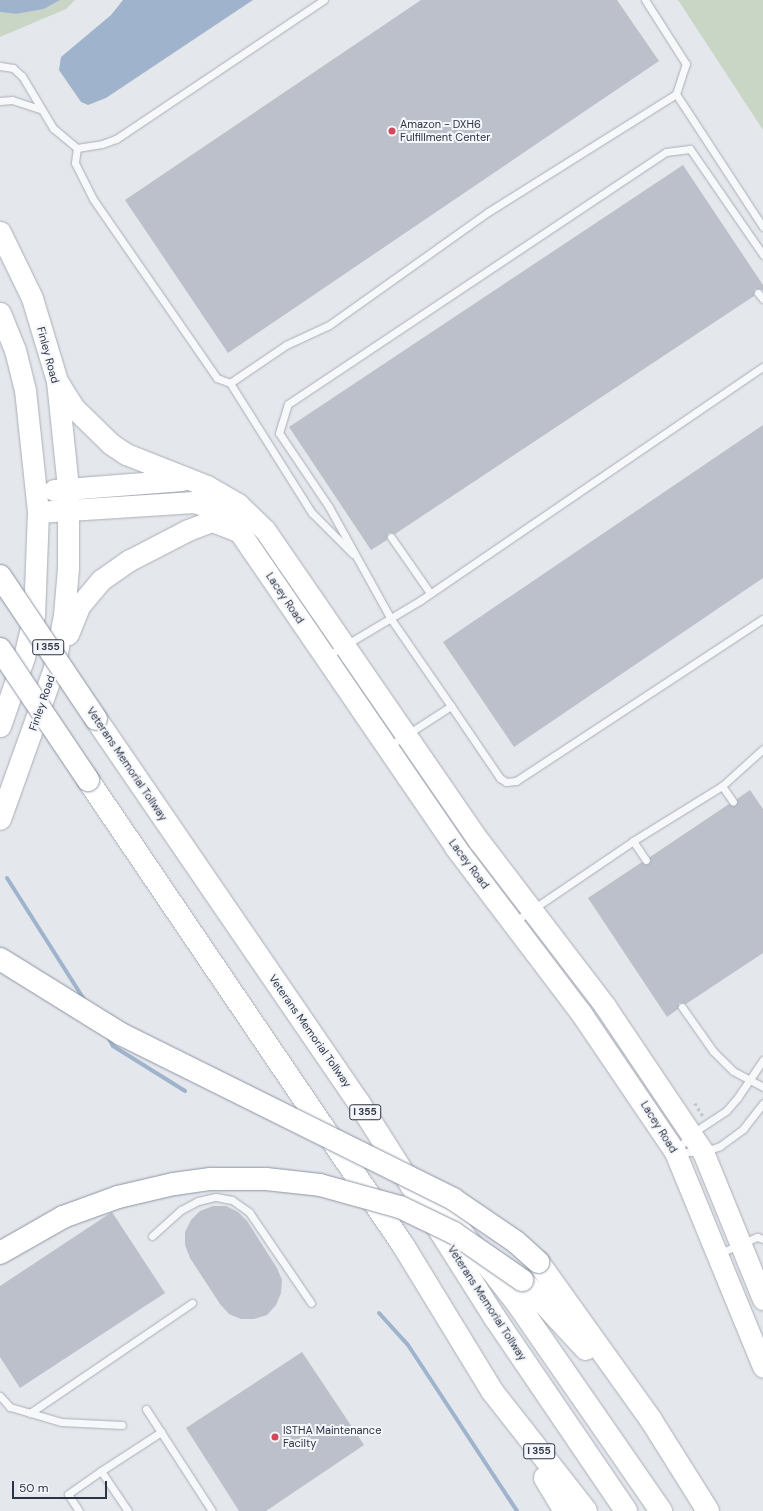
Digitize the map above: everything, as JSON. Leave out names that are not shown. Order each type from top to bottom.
[{"type":"highway","name":"Veterans Memorial Tollway","points":[[0,576],[359,1103],[495,1318],[626,1511]]},
{"type":"highway","name":"I 355","points":[[0,649],[403,1245],[492,1391],[586,1511]]},
{"type":"highway","points":[[0,959],[120,1034],[453,1199],[516,1242],[538,1262],[651,1420],[708,1511]]},
{"type":"highway","points":[[359,1103],[517,1303],[661,1511]]},
{"type":"highway","points":[[0,1253],[63,1217],[118,1197],[166,1186],[211,1179],[266,1179],[292,1180],[348,1191],[412,1212],[482,1250],[522,1280],[651,1420]]},
{"type":"highway","points":[[492,1391],[565,1511]]},
{"type":"main road","name":"Finley Road","points":[[0,232],[32,298],[57,381],[68,488],[67,574],[64,616],[54,668],[0,819]]},
{"type":"main road","points":[[0,313],[15,350],[25,390],[37,491],[38,512],[34,615],[24,657],[0,726]]},
{"type":"main road","points":[[57,381],[74,408],[111,444],[126,454],[189,480]]},
{"type":"main road","name":"Lacey Road","points":[[37,491],[189,480],[238,504],[265,530],[479,841],[605,1006],[703,1152],[763,1299]]},
{"type":"main road","name":"Lacey Road","points":[[68,510],[194,502],[218,510],[241,534],[455,846],[581,1013],[675,1152],[763,1367]]},
{"type":"main road","points":[[38,512],[68,510]]},
{"type":"main road","points":[[54,668],[80,605],[107,576],[130,560],[188,530],[212,521],[241,534]]},
{"type":"lane","points":[[77,148],[116,140],[324,0]]},
{"type":"lane","points":[[230,383],[286,345],[328,325],[488,212],[676,94],[686,64],[645,0]]},
{"type":"lane","points":[[0,66],[13,68],[22,76],[40,109],[53,128],[77,148]]},
{"type":"lane","points":[[676,94],[763,227]]},
{"type":"lane","points":[[0,100],[19,102],[40,109]]},
{"type":"lane","points":[[77,148],[75,163],[92,199],[217,378],[230,383],[312,513],[359,560]]},
{"type":"lane","points":[[763,255],[690,149],[666,152],[288,404],[279,433],[329,507],[391,619],[500,778],[506,782],[516,781],[763,618]]},
{"type":"lane","points":[[758,293],[763,299]]},
{"type":"lane","points":[[325,658],[343,645],[391,619],[763,368]]},
{"type":"lane","points":[[390,537],[430,593]]},
{"type":"lane","points":[[387,746],[451,706]]},
{"type":"lane","points":[[512,923],[530,908],[633,841],[722,786],[763,749]]},
{"type":"lane","points":[[722,786],[733,802]]},
{"type":"lane","points":[[633,841],[646,860]]},
{"type":"lane","points":[[682,1007],[713,1051],[734,1071],[763,1087]]},
{"type":"lane","points":[[675,1152],[690,1134],[726,1111],[750,1081],[763,1060]]},
{"type":"lane","points":[[675,1152],[703,1152],[720,1146],[743,1129],[763,1103]]},
{"type":"lane","points":[[152,1236],[181,1210],[198,1201],[216,1198],[232,1200],[249,1212],[311,1303]]},
{"type":"lane","points":[[718,1254],[757,1237],[763,1239]]},
{"type":"lane","points":[[30,1413],[192,1303]]},
{"type":"lane","points":[[0,1396],[10,1408],[61,1422],[122,1425]]},
{"type":"lane","points":[[146,1409],[212,1511]]},
{"type":"lane","points":[[79,1511],[68,1494],[161,1432]]},
{"type":"lane","points":[[101,1471],[128,1511]]},
{"type":"green space","points":[[60,0],[75,0],[66,9],[0,37],[0,12],[16,14],[44,9]]},
{"type":"green space","points":[[678,0],[763,0],[763,130]]},
{"type":"water","points":[[0,0],[60,0],[44,9],[16,14],[0,12]]},
{"type":"water","points":[[123,0],[253,0],[106,98],[88,105],[81,102],[59,70],[61,57],[111,15]]},
{"type":"building","name":"Amazon - DXH6 Fulfillment Center","points":[[421,0],[617,0],[659,61],[228,353],[125,200]]},
{"type":"building","points":[[683,165],[763,285],[763,290],[755,289],[754,296],[395,534],[388,533],[387,540],[371,550],[289,427]]},
{"type":"building","points":[[763,425],[763,578],[514,747],[443,642]]},
{"type":"building","points":[[750,790],[763,809],[763,953],[686,1004],[679,1003],[678,1009],[667,1017],[588,898],[642,862],[648,864],[650,857],[729,804],[735,806],[737,799]]},
{"type":"building","points":[[213,1206],[226,1206],[238,1212],[247,1221],[277,1268],[282,1280],[281,1293],[276,1305],[267,1315],[254,1319],[241,1319],[229,1314],[220,1304],[190,1258],[185,1245],[185,1232],[191,1220],[200,1211]]},
{"type":"building","points":[[112,1212],[165,1293],[20,1388],[0,1357],[0,1286]]},
{"type":"building","name":"ISTHA Maintenance Facilty","points":[[302,1352],[364,1445],[266,1511],[239,1511],[186,1428]]},
{"type":"waterway","points":[[7,878],[85,1001]]},
{"type":"waterway","points":[[108,1037],[113,1046],[185,1091]]},
{"type":"waterway","points":[[379,1313],[408,1345],[517,1511]]},
{"type":"place","name":"Amazon - DXH6 Fulfillment Center","points":[[392,131]]},
{"type":"place","name":"ISTHA Maintenance Facilty","points":[[275,1437]]}]
